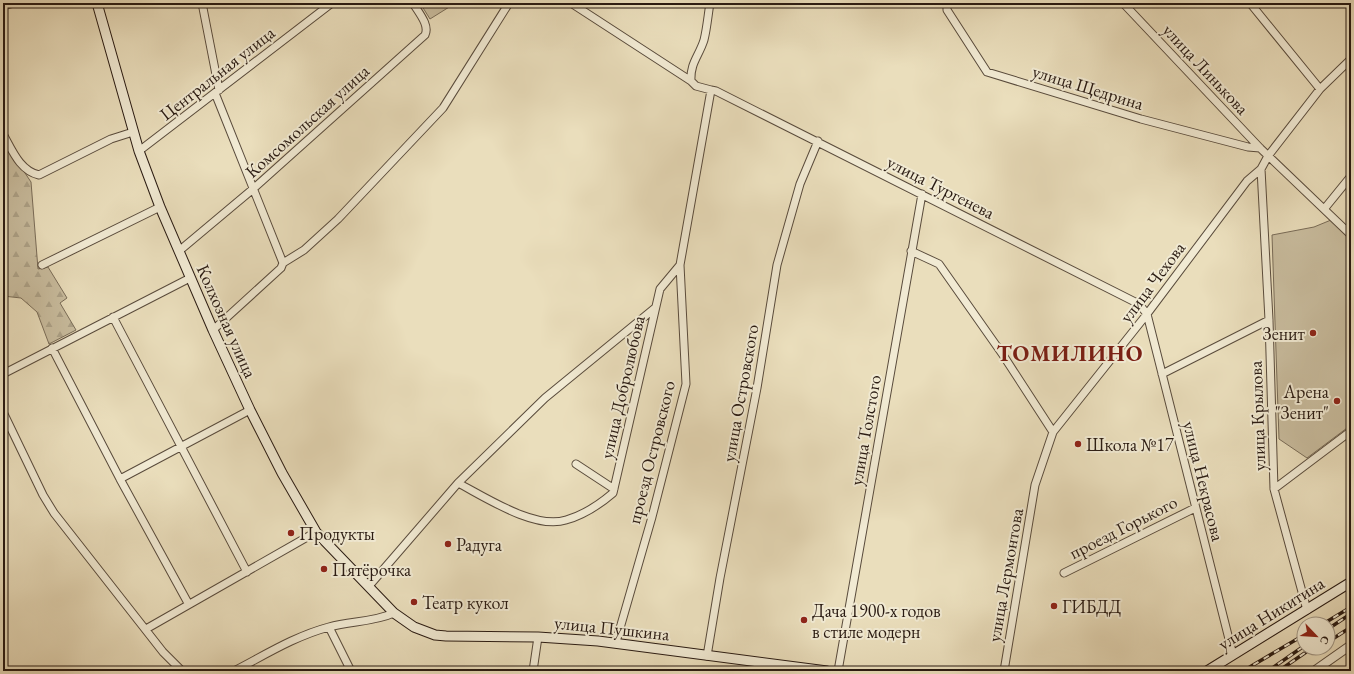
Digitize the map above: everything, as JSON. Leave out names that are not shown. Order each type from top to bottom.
[{"type":"main road","name":"Колхозная улица","points":[[97,3],[139,151],[160,207],[213,330],[250,410],[282,473],[316,532],[396,614]]},
{"type":"main road","name":"улица Никитина","points":[[1207,671],[1351,582]]},
{"type":"main road","name":"улица Пушкина","points":[[396,614],[414,627],[435,635],[538,637],[616,642],[707,656],[827,671]]},
{"type":"street","points":[[3,6],[14,3]]},
{"type":"street","points":[[202,3],[217,92],[252,189],[283,263]]},
{"type":"street","name":"Центральная улица","points":[[139,151],[332,3]]},
{"type":"street","name":"Комсомольская улица","points":[[178,251],[252,189],[426,35],[426,24],[413,3]]},
{"type":"street","points":[[213,330],[281,268],[283,263],[304,250],[338,219],[443,108],[509,3]]},
{"type":"street","name":"улица Тургенева","points":[[571,3],[692,81],[696,86],[714,90],[818,140],[1139,304],[1148,314]]},
{"type":"street","points":[[692,81],[691,74],[693,62],[703,41],[710,3]]},
{"type":"street","name":"улица Щедрина","points":[[948,3],[947,10],[986,72],[1141,119],[1248,147],[1260,148]]},
{"type":"street","name":"улица Линькова","points":[[1123,3],[1260,148],[1325,208],[1351,235]]},
{"type":"street","points":[[1250,3],[1320,89]]},
{"type":"street","points":[[1261,169],[1268,156],[1320,89],[1350,61]]},
{"type":"street","name":"проезд Островского","points":[[616,642],[652,517],[686,384],[680,265],[714,90]]},
{"type":"street","points":[[3,134],[18,161],[32,174],[39,175],[106,142],[134,132]]},
{"type":"street","name":"улица Островского","points":[[707,656],[720,578],[757,388],[777,265],[800,184],[818,140]]},
{"type":"street","name":"улица Чехова","points":[[1053,432],[1148,314],[1247,182],[1261,169]]},
{"type":"street","name":"улица Крылова","points":[[1261,169],[1269,320],[1274,489],[1307,610]]},
{"type":"street","points":[[1325,208],[1351,176]]},
{"type":"street","name":"улица Толстого","points":[[838,671],[922,194]]},
{"type":"street","points":[[42,265],[160,207]]},
{"type":"street","points":[[911,252],[939,264],[1003,354],[1053,432]]},
{"type":"street","points":[[655,308],[660,289],[680,265]]},
{"type":"street","points":[[3,374],[190,278]]},
{"type":"street","name":"улица Добролюбова","points":[[369,586],[458,483],[545,398],[655,308]]},
{"type":"street","name":"улица Добролюбова","points":[[614,489],[636,390],[652,330],[655,308]]},
{"type":"street","name":"улица Некрасова","points":[[1148,314],[1195,508],[1233,654]]},
{"type":"street","points":[[113,317],[247,572]]},
{"type":"street","points":[[1162,374],[1269,320]]},
{"type":"street","points":[[52,348],[120,479],[188,603]]},
{"type":"street","points":[[120,479],[181,448],[250,410]]},
{"type":"street","points":[[3,412],[43,495],[54,513],[163,652],[182,671]]},
{"type":"street","points":[[1274,489],[1351,431]]},
{"type":"street","name":"улица Лермонтова","points":[[1004,671],[1036,485],[1053,432]]},
{"type":"street","points":[[458,483],[500,505],[540,522],[565,521],[594,508],[613,493],[614,489],[576,464]]},
{"type":"street","name":"проезд Горького","points":[[1064,574],[1195,508]]},
{"type":"street","points":[[146,629],[188,603],[247,572],[316,532]]},
{"type":"street","points":[[234,671],[290,642],[329,627],[348,622],[383,618],[396,614]]},
{"type":"street","points":[[329,627],[351,671]]},
{"type":"street","points":[[533,671],[538,637]]},
{"type":"street","points":[[1314,671],[1351,645]]},
{"type":"green space","points":[[420,3],[453,3],[454,4],[430,19]]},
{"type":"green space","points":[[3,140],[31,182],[38,269],[48,267],[67,298],[60,303],[76,330],[49,344],[37,312],[21,298],[3,296]]},
{"type":"green space","name":"Зенит","points":[[1331,220],[1351,240],[1351,425],[1307,458],[1279,439],[1272,235],[1314,227]]},
{"type":"railway","points":[[1336,616],[1351,607]]},
{"type":"railway","points":[[1336,624],[1349,615]]},
{"type":"railway","points":[[1336,637],[1351,627]]},
{"type":"railway","points":[[1243,671],[1296,640]]},
{"type":"railway","points":[[1268,671],[1296,652]]},
{"type":"railway","points":[[1280,670],[1300,656]]},
{"type":"place","name":"Зенит","points":[[1313,333]]},
{"type":"place","name":"Арена \"Зенит\"","points":[[1337,401]]},
{"type":"place","name":"Школа №17","points":[[1078,444]]},
{"type":"place","name":"Продукты","points":[[291,533]]},
{"type":"place","name":"Радуга","points":[[448,544]]},
{"type":"place","name":"Пятёрочка","points":[[324,569]]},
{"type":"place","name":"Театр кукол","points":[[414,602]]},
{"type":"place","name":"ГИБДД","points":[[1054,606]]},
{"type":"place","name":"Дача 1900-х годов в стиле модерн","points":[[804,620]]},
{"type":"district","name":"ТОМИЛИНО","points":[[1070,353]]}]
